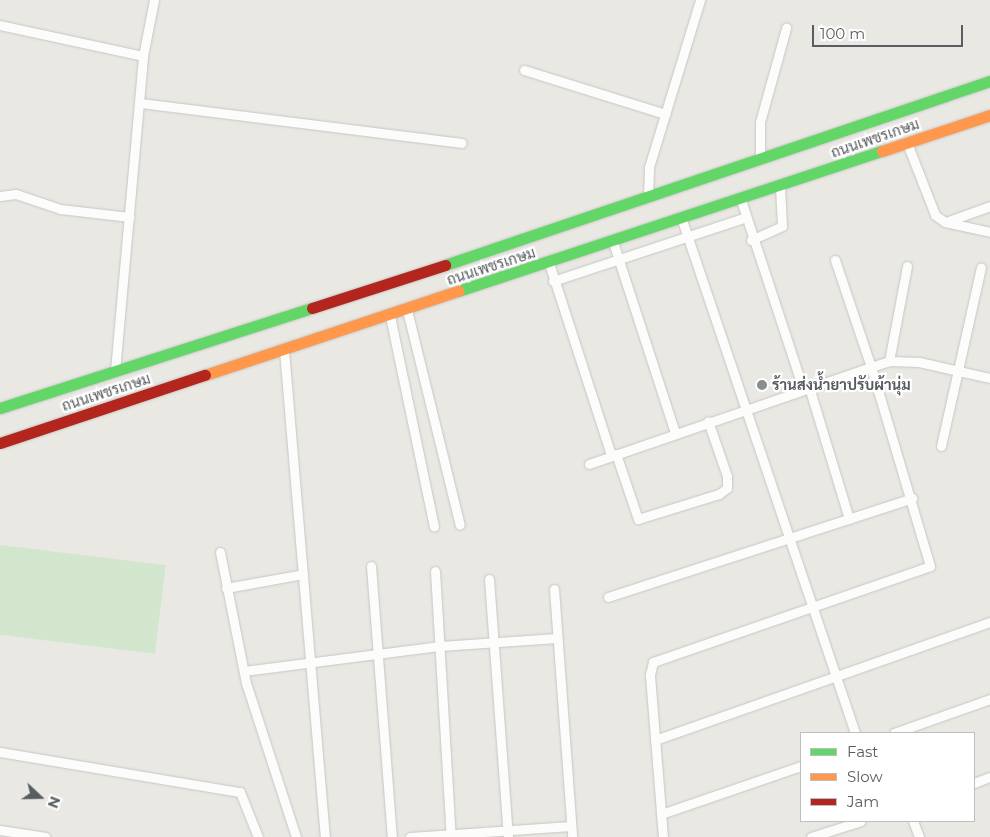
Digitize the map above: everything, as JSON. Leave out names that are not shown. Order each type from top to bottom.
[{"type":"main road","name":"ถนนเพชรเกษม","points":[[0,408],[521,240],[990,81]]},
{"type":"main road","name":"ถนนเพชรเกษม","points":[[0,443],[682,220],[990,115]]},
{"type":"street","points":[[115,371],[141,103],[143,56],[154,0]]},
{"type":"street","points":[[648,197],[649,167],[700,0]]},
{"type":"street","points":[[0,25],[143,56]]},
{"type":"street","points":[[760,158],[760,122],[786,28]]},
{"type":"street","points":[[524,70],[665,114]]},
{"type":"street","points":[[141,103],[462,143]]},
{"type":"street","points":[[907,143],[935,216],[945,222],[990,232]]},
{"type":"street","points":[[751,240],[782,226],[780,186]]},
{"type":"street","points":[[0,196],[16,194],[60,209],[130,218]]},
{"type":"street","points":[[740,200],[751,240],[806,388],[850,519]]},
{"type":"street","points":[[945,222],[990,206]]},
{"type":"street","points":[[553,282],[744,218]]},
{"type":"street","points":[[682,220],[685,238],[855,732]]},
{"type":"street","points":[[613,242],[675,432]]},
{"type":"street","points":[[663,837],[650,675],[653,662],[812,610],[930,566],[912,498],[835,260]]},
{"type":"street","points":[[548,264],[638,519],[719,494],[728,482],[708,420]]},
{"type":"street","points":[[889,362],[907,266]]},
{"type":"street","points":[[941,446],[981,267]]},
{"type":"street","points":[[407,310],[460,525]]},
{"type":"street","points":[[390,316],[434,526]]},
{"type":"street","points":[[284,350],[303,574],[313,661],[325,837]]},
{"type":"street","points":[[589,464],[708,420],[889,362],[906,360],[990,378]]},
{"type":"street","points":[[608,597],[912,498]]},
{"type":"street","points":[[220,552],[244,671],[296,837]]},
{"type":"street","points":[[371,566],[392,837]]},
{"type":"street","points":[[435,571],[450,835]]},
{"type":"street","points":[[226,588],[303,574]]},
{"type":"street","points":[[489,579],[508,834]]},
{"type":"street","points":[[554,589],[572,837]]},
{"type":"street","points":[[655,740],[990,622]]},
{"type":"street","points":[[244,671],[440,646],[558,638]]},
{"type":"street","points":[[897,732],[990,699]]},
{"type":"street","points":[[0,752],[240,792],[258,837]]},
{"type":"street","points":[[661,814],[800,766]]},
{"type":"street","points":[[975,782],[990,777]]},
{"type":"street","points":[[811,837],[858,822]]},
{"type":"street","points":[[913,822],[918,837]]},
{"type":"street","points":[[410,837],[508,834],[571,826]]},
{"type":"street","points":[[0,830],[45,837]]},
{"type":"green space","points":[[0,545],[166,565],[155,654],[0,635]]},
{"type":"traffic: fast","points":[[445,265],[990,81]]},
{"type":"traffic: fast","points":[[458,291],[882,151]]},
{"type":"traffic: fast","points":[[0,408],[312,308]]},
{"type":"traffic: slow","points":[[882,151],[990,115]]},
{"type":"traffic: slow","points":[[205,375],[458,291]]},
{"type":"traffic: jam","points":[[312,308],[445,265]]},
{"type":"traffic: jam","points":[[0,443],[205,375]]},
{"type":"place","name":"ร้านส่งน้ำยาปรับผ้านุ่ม","points":[[762,385]]}]
